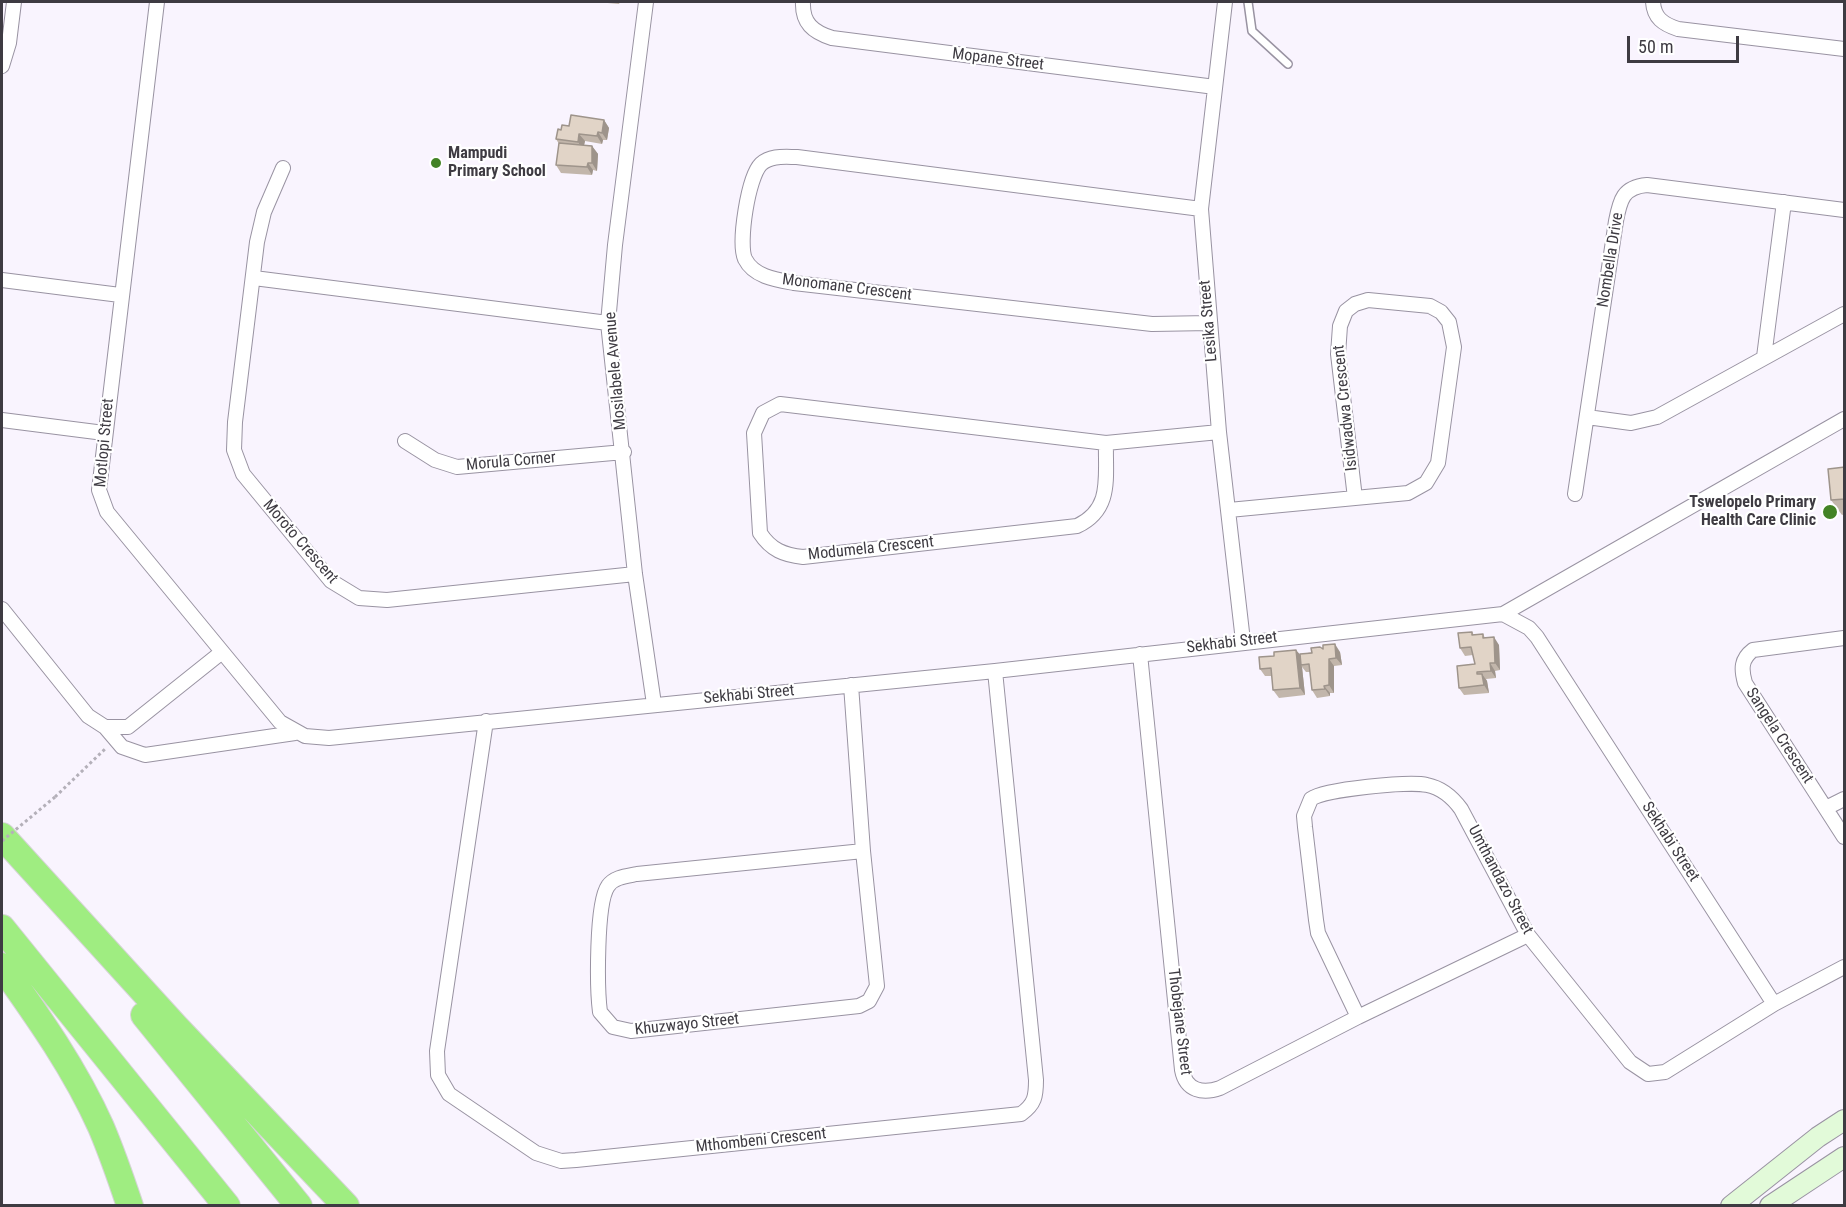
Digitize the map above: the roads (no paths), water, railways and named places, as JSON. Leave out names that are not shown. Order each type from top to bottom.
[{"type":"highway","points":[[2,836],[175,1026],[346,1206]]},
{"type":"highway","points":[[2,841],[299,1206]]},
{"type":"highway","points":[[2,928],[227,1206]]},
{"type":"highway","points":[[2,966],[61,1051],[101,1127],[130,1206]]},
{"type":"main road","points":[[1731,1206],[1818,1137],[1845,1120]]},
{"type":"main road","points":[[1770,1206],[1845,1157]]},
{"type":"street","points":[[2,66],[9,43],[14,2]]},
{"type":"street","name":"Motlopi Street","points":[[157,2],[120,295],[99,490],[107,512],[280,722],[295,733]]},
{"type":"street","name":"Mosilabele Avenue","points":[[646,2],[615,245],[608,323],[624,452],[635,574],[654,704]]},
{"type":"street","name":"Mopane Street","points":[[803,2],[807,24],[820,35],[832,38],[1215,87]]},
{"type":"street","name":"Lesika Street","points":[[1225,2],[1201,209],[1219,432],[1243,641]]},
{"type":"street","points":[[1653,2],[1654,11],[1659,19],[1678,28],[1845,48]]},
{"type":"street","name":"Monomane Crescent","points":[[1201,209],[797,157],[780,157],[769,159],[761,164],[751,180],[743,245],[745,259],[753,268],[764,276],[794,283],[1152,324],[1210,323]]},
{"type":"street","name":"Moroto Crescent","points":[[283,168],[260,226],[235,422],[234,450],[237,463],[252,485],[331,581],[359,598],[387,600],[635,574]]},
{"type":"street","name":"Nombella Drive","points":[[1575,494],[1616,221],[1622,198],[1627,190],[1647,185],[1845,210]]},
{"type":"street","points":[[1764,357],[1784,202]]},
{"type":"street","points":[[254,278],[608,323]]},
{"type":"street","points":[[2,280],[120,295]]},
{"type":"street","name":"Isidwadwa Crescent","points":[[1229,510],[1408,493],[1426,483],[1438,463],[1454,347],[1449,321],[1441,312],[1430,306],[1368,300],[1355,304],[1347,311],[1340,326],[1338,354],[1355,498]]},
{"type":"street","points":[[1587,417],[1644,422],[1845,314]]},
{"type":"street","name":"Modumela Crescent","points":[[1107,443],[1105,496],[1102,506],[1088,521],[1077,526],[803,557],[787,556],[776,550],[766,543],[760,533],[754,433],[763,413],[780,404],[1107,443],[1219,432]]},
{"type":"street","points":[[1503,614],[1845,419]]},
{"type":"street","points":[[2,420],[104,434]]},
{"type":"street","name":"Morula Corner","points":[[405,441],[435,460],[457,467],[624,452]]},
{"type":"street","points":[[2,609],[88,716],[105,727],[114,741],[129,751],[145,755],[295,733],[329,738],[486,721]]},
{"type":"street","name":"Sekhabi Street","points":[[486,721],[995,671],[1243,641],[1503,614],[1524,625],[1538,637],[1774,1004]]},
{"type":"street","name":"Sangela Crescent","points":[[1845,638],[1753,650],[1746,655],[1741,671],[1745,683],[1845,837]]},
{"type":"street","points":[[105,727],[128,727],[222,652]]},
{"type":"street","name":"Thobejane Street","points":[[1140,654],[1184,1080],[1191,1087],[1209,1092],[1220,1088],[1358,1017],[1528,935]]},
{"type":"street","name":"Mthombeni Crescent","points":[[486,721],[437,1051],[438,1075],[449,1094],[536,1153],[561,1161],[576,1160],[1021,1114],[1029,1109],[1035,1101],[1036,1080],[995,671]]},
{"type":"street","name":"Khuzwayo Street","points":[[851,685],[863,851],[877,986],[869,1001],[859,1006],[631,1031],[613,1027],[600,1012],[602,907],[608,886],[616,879],[637,874],[863,851]]},
{"type":"street","name":"Umthandazo Street","points":[[1358,1017],[1318,933],[1304,816],[1307,806],[1317,795],[1413,784],[1426,785],[1448,794],[1461,809],[1528,935],[1630,1062],[1648,1074],[1665,1072],[1774,1004],[1845,967]]},
{"type":"street","points":[[1826,808],[1845,798]]},
{"type":"lane","points":[[1248,2],[1252,31],[1288,64]]},
{"type":"place","name":"Mampudi Primary School","points":[[436,163]]},
{"type":"place","name":"Tswelopelo Primary Health Care Clinic","points":[[1830,512]]}]
